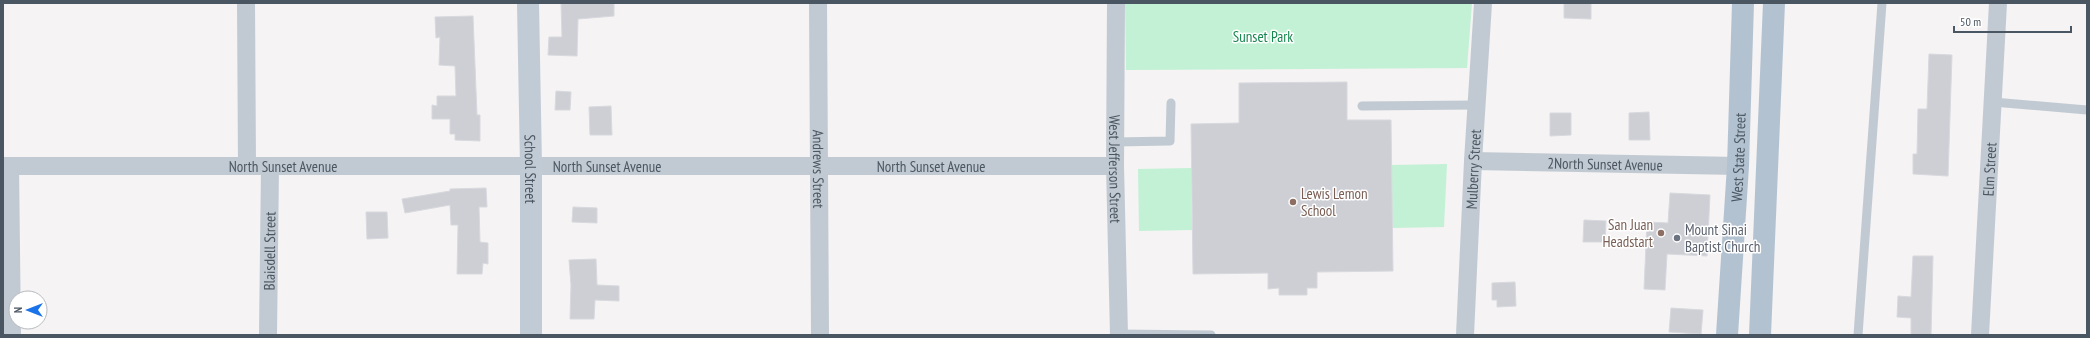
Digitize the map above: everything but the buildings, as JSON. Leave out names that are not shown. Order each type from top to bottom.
[{"type":"main road","name":"School Street","points":[[528,3],[531,166],[531,335]]},
{"type":"main road","name":"West State Street","points":[[1727,335],[1738,166],[1743,3]]},
{"type":"main road","name":"West State Street","points":[[1760,335],[1774,3]]},
{"type":"street","points":[[246,3],[247,166]]},
{"type":"street","name":"Andrews Street","points":[[818,3],[820,335]]},
{"type":"street","name":"West Jefferson Street","points":[[1116,3],[1115,166],[1119,335]]},
{"type":"street","name":"Mulberry Street","points":[[1465,335],[1476,105],[1483,3]]},
{"type":"street","name":"Elm Street","points":[[1980,335],[1998,3]]},
{"type":"street","name":"2North Sunset Avenue","points":[[1473,161],[1738,166]]},
{"type":"street","points":[[6,166],[12,335]]},
{"type":"street","name":"North Sunset Avenue","points":[[6,166],[1115,166]]},
{"type":"street","name":"Blaisdell Street","points":[[268,335],[270,166]]},
{"type":"lane","points":[[1858,335],[1882,3]]},
{"type":"lane","points":[[1993,102],[2087,110]]},
{"type":"lane","points":[[1115,142],[1170,141],[1171,103]]},
{"type":"lane","points":[[1362,106],[1476,105]]},
{"type":"lane","points":[[1119,335],[1211,335]]},
{"type":"green space","name":"Sunset Park","points":[[1125,3],[1472,3],[1467,68],[1126,70]]},
{"type":"green space","points":[[1447,164],[1444,227],[1392,228],[1391,165]]},
{"type":"green space","points":[[1191,168],[1192,230],[1139,231],[1138,169]]},
{"type":"place","name":"Lewis Lemon School","points":[[1293,202]]},
{"type":"place","name":"San Juan Headstart","points":[[1661,233]]},
{"type":"place","name":"Mount Sinai Baptist Church","points":[[1677,238]]}]
